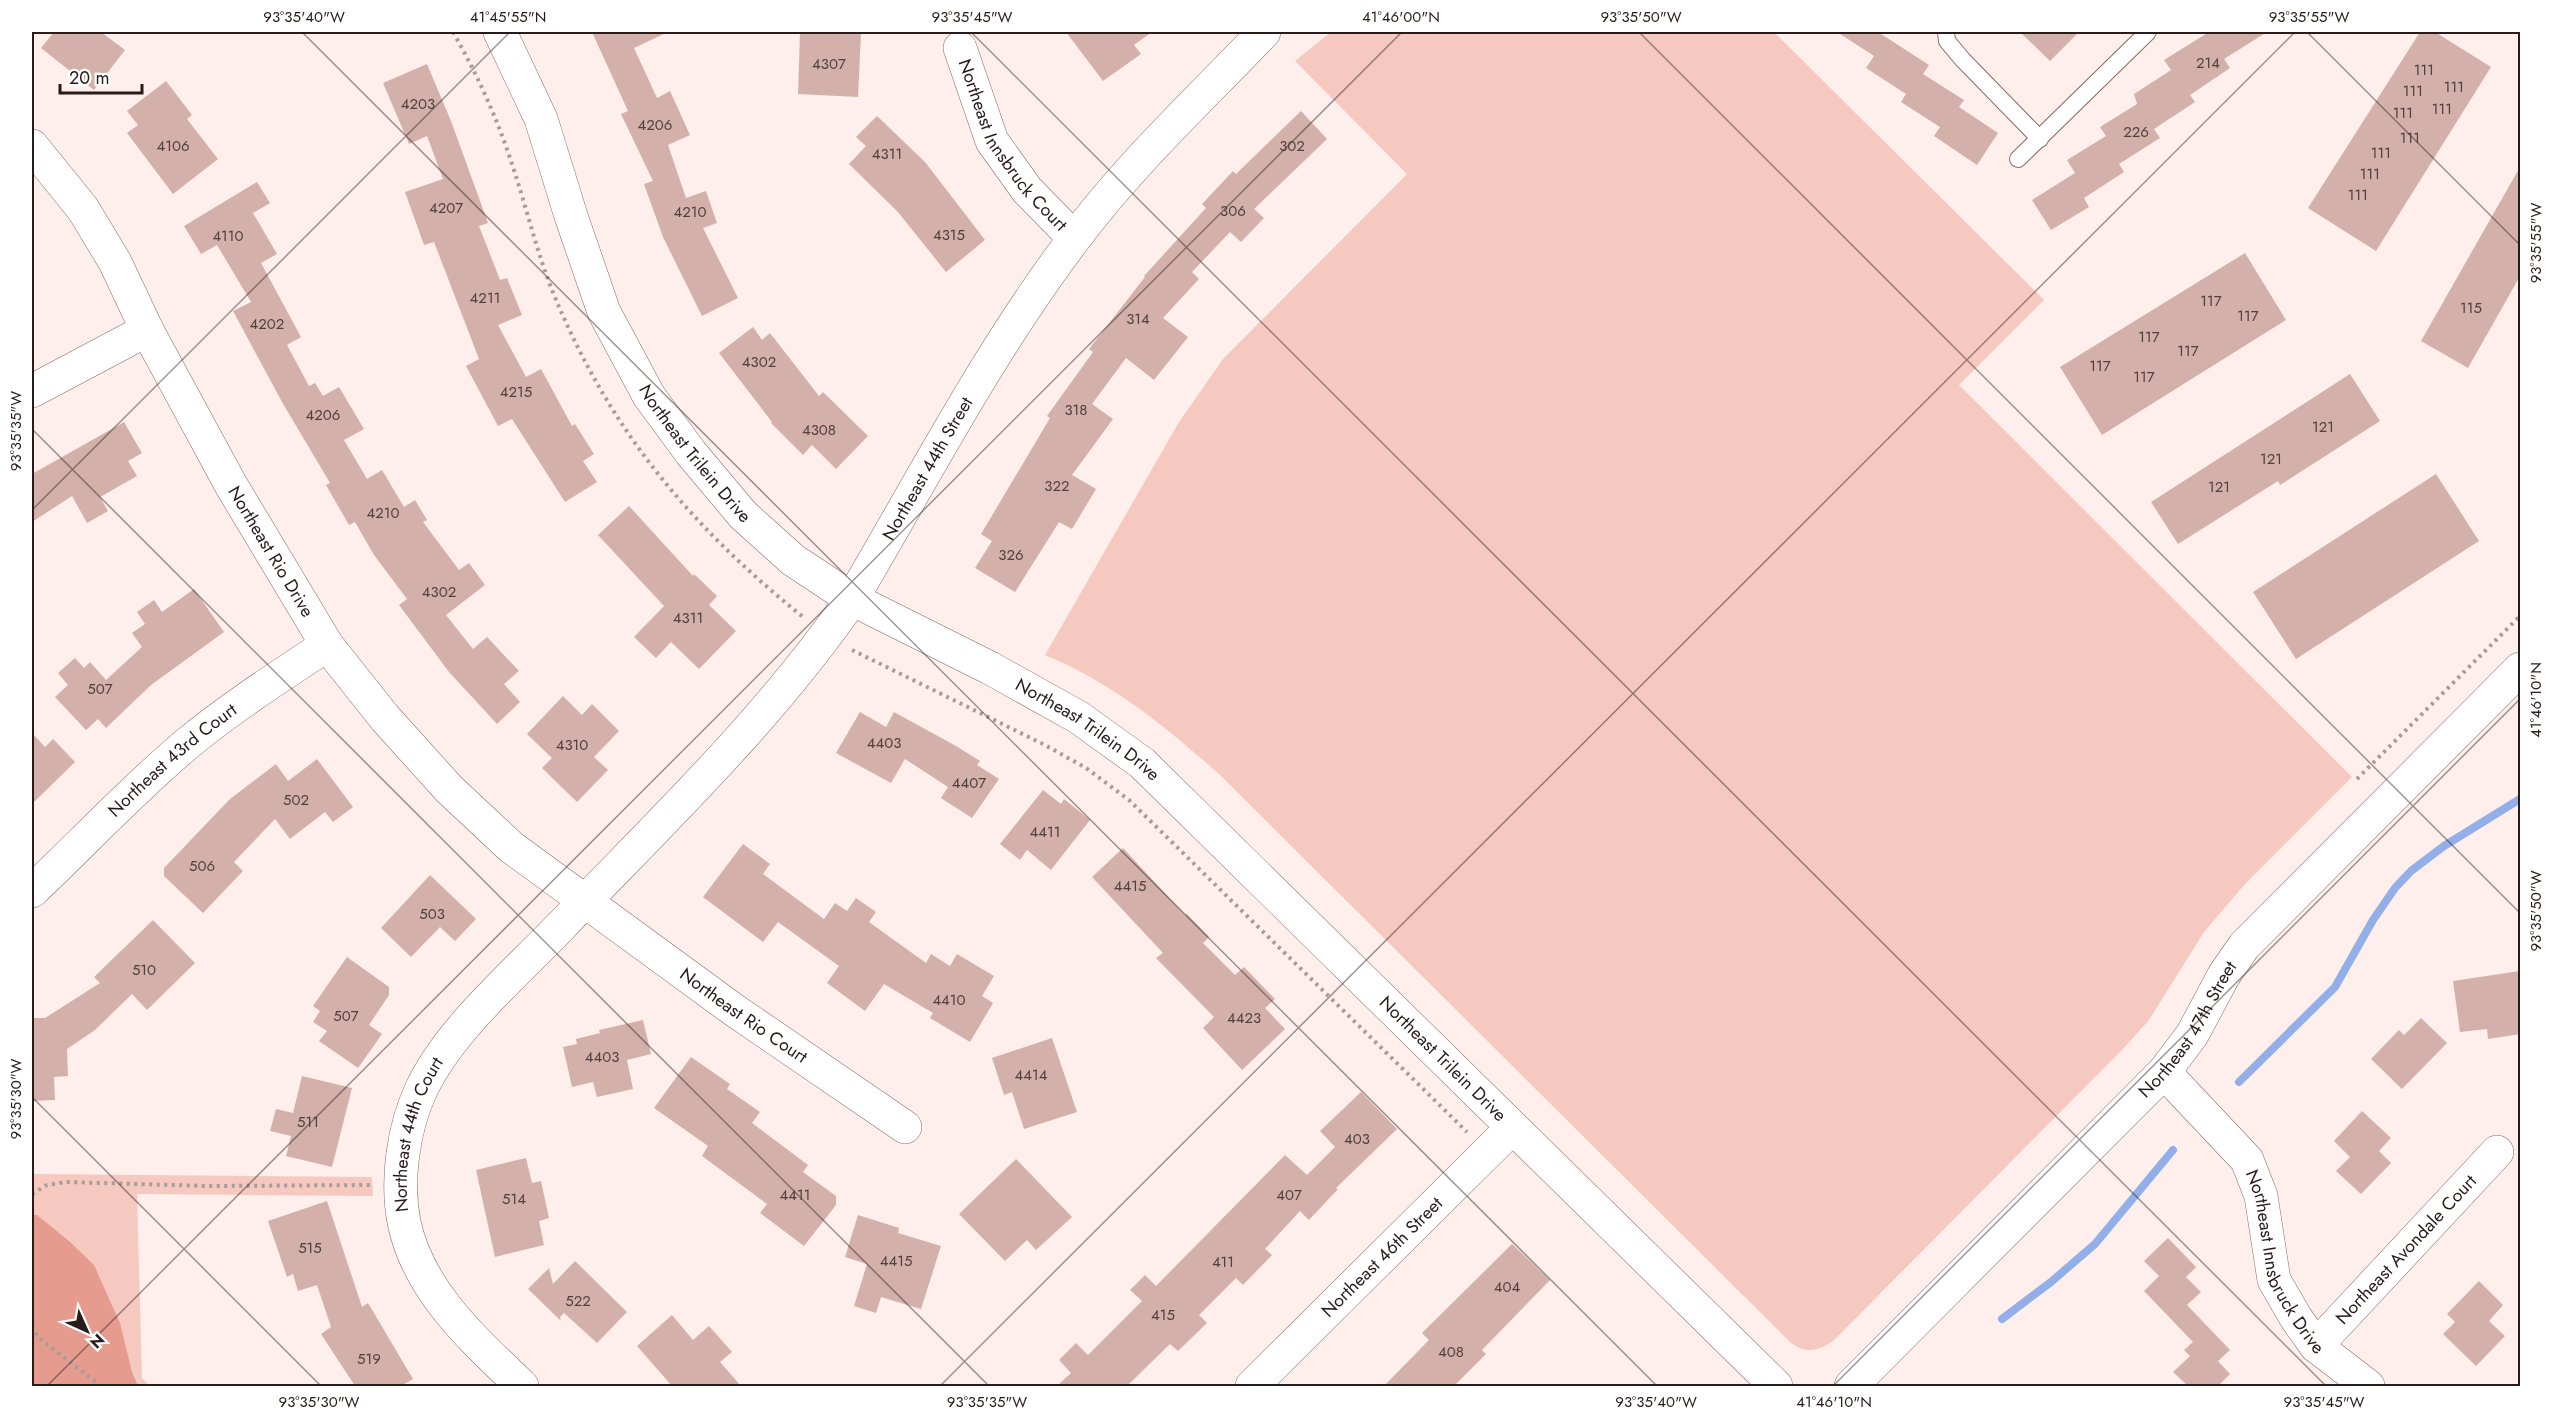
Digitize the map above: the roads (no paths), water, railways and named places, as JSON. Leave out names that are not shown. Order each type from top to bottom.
[{"type":"street","name":"Northeast Trilein Drive","points":[[500,32],[541,119],[604,312],[650,396],[691,453],[743,515],[793,560],[852,598],[990,668],[1078,717],[1142,763],[1278,894],[1512,1128],[1776,1386]]},
{"type":"street","name":"Northeast 44th Street","points":[[585,900],[783,691],[827,636],[852,598],[1020,312],[1112,189],[1264,32]]},
{"type":"street","name":"Northeast Innsbruck Court","points":[[960,48],[992,141],[1027,190],[1074,238]]},
{"type":"street","name":"Northeast Rio Drive","points":[[32,146],[83,209],[115,262],[147,330],[231,485],[327,645],[385,718],[449,789],[512,847],[585,900]]},
{"type":"street","points":[[32,391],[147,330]]},
{"type":"street","name":"Northeast 43rd Court","points":[[32,891],[148,778],[188,744],[239,704],[327,645]]},
{"type":"street","name":"Northeast 47th Street","points":[[1851,1386],[2164,1072],[2192,1035],[2224,975],[2244,946],[2520,669]]},
{"type":"street","name":"Northeast Rio Court","points":[[585,900],[734,1010],[905,1127]]},
{"type":"street","name":"Northeast 44th Court","points":[[522,1386],[468,1333],[438,1298],[417,1259],[405,1224],[400,1186],[404,1152],[420,1091],[434,1065],[470,1020],[585,900]]},
{"type":"street","name":"Northeast Innsbruck Drive","points":[[2164,1072],[2247,1160],[2260,1196],[2274,1280],[2316,1346],[2368,1386]]},
{"type":"street","name":"Northeast 46th Street","points":[[1252,1386],[1512,1128]]},
{"type":"street","name":"Northeast Avondale Court","points":[[2316,1346],[2497,1152]]},
{"type":"lane","points":[[1946,32],[1947,41],[1963,60],[2040,139]]},
{"type":"lane","points":[[2018,159],[2148,32]]},
{"type":"waterway","points":[[2239,1082],[2335,987],[2373,920],[2395,888],[2411,871],[2444,846],[2520,799]]},
{"type":"waterway","points":[[2002,1319],[2051,1282],[2095,1244],[2173,1150]]}]
